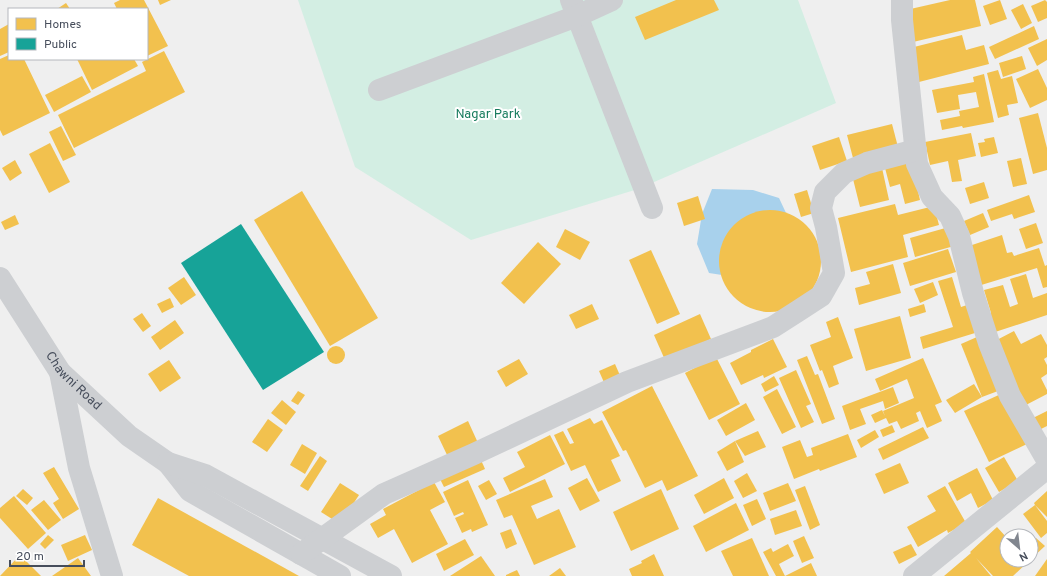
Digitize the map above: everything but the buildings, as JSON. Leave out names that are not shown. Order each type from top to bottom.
[{"type":"street","points":[[379,90],[574,8],[612,0]]},
{"type":"street","points":[[902,0],[902,20],[918,164],[932,197],[950,216],[959,236],[973,292],[989,343],[1010,396],[1047,460]]},
{"type":"street","points":[[574,8],[652,208]]},
{"type":"street","points":[[302,554],[384,494],[474,454],[627,382],[773,327],[821,296],[834,274],[826,227],[821,208],[825,192],[844,173],[867,163],[916,150]]},
{"type":"street","name":"Chawni Road","points":[[0,278],[60,372],[129,436],[168,463],[205,475],[323,538],[390,576]]},
{"type":"street","points":[[60,372],[79,468],[112,576]]},
{"type":"street","name":"Chawni Road","points":[[168,463],[190,491],[340,576]]},
{"type":"street","points":[[914,576],[1047,468]]},
{"type":"green space","name":"Nagar Park","points":[[298,0],[798,0],[836,103],[638,189],[471,240],[355,167]]},
{"type":"water","points":[[712,189],[753,190],[779,198],[794,230],[780,269],[735,280],[722,275],[709,273],[697,244],[702,214]]}]
